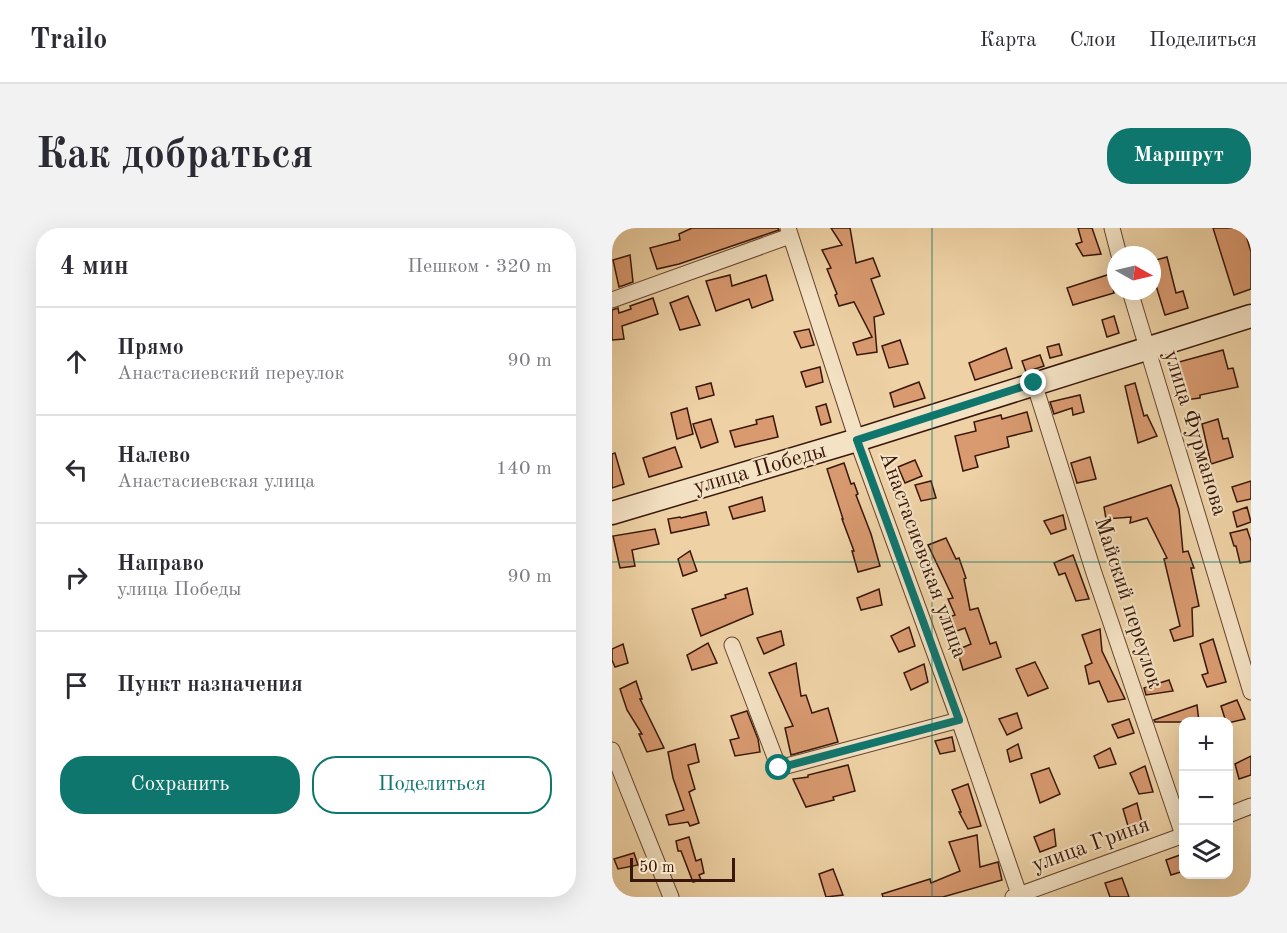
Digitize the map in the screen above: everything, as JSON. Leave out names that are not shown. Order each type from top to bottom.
[{"type":"street","points":[[1112,228],[1117,246]]},
{"type":"street","points":[[612,300],[789,232]]},
{"type":"street","name":"Анастасиевская улица","points":[[789,232],[857,440],[959,720],[1018,896]]},
{"type":"street","name":"улица Фурманова","points":[[1133,300],[1251,692]]},
{"type":"street","name":"улица Победы","points":[[612,513],[857,440],[1251,316]]},
{"type":"street","name":"Майский переулок","points":[[1034,383],[1094,573],[1180,825]]},
{"type":"street","points":[[732,645],[779,768],[959,720]]},
{"type":"street","points":[[612,750],[671,897]]},
{"type":"street","points":[[1233,813],[1251,806]]},
{"type":"street","name":"улица Гриня","points":[[1018,896],[1179,836]]},
{"type":"building","points":[[692,228],[778,228],[779,230],[679,264],[657,269],[650,248],[680,240],[679,234]]},
{"type":"building","points":[[831,228],[850,228],[856,263],[873,258],[880,276],[871,279],[884,314],[874,317],[877,352],[857,355],[853,343],[872,337],[854,302],[839,306],[827,269],[831,268],[822,250],[842,245]]},
{"type":"building","points":[[1078,228],[1092,228],[1101,254],[1083,256],[1076,244],[1082,242]]},
{"type":"building","points":[[1213,228],[1244,228],[1251,252],[1251,289],[1234,295]]},
{"type":"building","points":[[630,255],[633,282],[619,287],[613,260]]},
{"type":"building","points":[[1167,257],[1176,293],[1183,291],[1188,308],[1165,315],[1160,300],[1161,259]]},
{"type":"building","points":[[730,275],[732,286],[766,275],[773,300],[752,308],[749,299],[716,311],[706,281]]},
{"type":"building","points":[[1107,275],[1107,295],[1073,305],[1067,288]]},
{"type":"building","points":[[688,296],[700,325],[680,330],[670,303]]},
{"type":"building","points":[[653,298],[658,314],[622,326],[624,339],[612,340],[612,310],[618,308],[619,313],[631,309],[630,306]]},
{"type":"building","points":[[1114,316],[1119,333],[1107,337],[1102,320]]},
{"type":"building","points":[[809,329],[814,345],[801,348],[794,332]]},
{"type":"building","points":[[900,340],[908,364],[889,368],[882,346]]},
{"type":"building","points":[[1059,344],[1062,355],[1050,358],[1047,347]]},
{"type":"building","points":[[1006,348],[1012,368],[975,380],[969,363]]},
{"type":"building","points":[[1223,350],[1228,369],[1233,368],[1238,387],[1200,395],[1200,398],[1184,400],[1182,388],[1186,387],[1179,362]]},
{"type":"building","points":[[1040,355],[1044,366],[1026,372],[1022,361]]},
{"type":"building","points":[[820,367],[823,382],[806,387],[801,372]]},
{"type":"building","points":[[919,382],[925,398],[894,407],[890,393]]},
{"type":"building","points":[[711,383],[714,395],[699,399],[696,387]]},
{"type":"building","points":[[1135,383],[1144,416],[1147,415],[1157,436],[1138,443],[1125,386]]},
{"type":"building","points":[[1080,395],[1084,412],[1073,415],[1072,408],[1054,414],[1050,402]]},
{"type":"building","points":[[826,404],[831,422],[821,425],[816,407]]},
{"type":"building","points":[[687,408],[693,434],[677,439],[671,413]]},
{"type":"building","points":[[1027,412],[1032,431],[1007,437],[1009,447],[975,456],[978,467],[963,471],[955,436],[976,431],[974,422],[1001,415],[1002,419]]},
{"type":"building","points":[[773,416],[778,437],[735,447],[730,431],[757,424],[756,420]]},
{"type":"building","points":[[711,419],[718,442],[701,448],[693,424]]},
{"type":"building","points":[[1218,419],[1223,439],[1228,438],[1233,457],[1211,464],[1202,424]]},
{"type":"building","points":[[675,447],[682,467],[649,477],[643,458]]},
{"type":"building","points":[[615,453],[624,484],[612,488],[612,454]]},
{"type":"building","points":[[1090,457],[1096,479],[1077,483],[1071,463]]},
{"type":"building","points":[[915,460],[922,476],[905,483],[898,467]]},
{"type":"building","points":[[844,463],[851,484],[854,483],[858,494],[856,495],[880,566],[858,572],[852,551],[854,551],[827,469]]},
{"type":"building","points":[[931,481],[936,498],[921,501],[915,485]]},
{"type":"building","points":[[1251,481],[1251,499],[1237,502],[1232,487]]},
{"type":"building","points":[[1171,485],[1179,509],[1183,552],[1188,551],[1194,568],[1191,568],[1199,606],[1192,608],[1193,636],[1174,641],[1170,630],[1180,626],[1164,559],[1167,558],[1147,518],[1130,523],[1131,517],[1106,519],[1104,507]]},
{"type":"building","points":[[762,497],[765,511],[733,519],[729,507]]},
{"type":"building","points":[[1247,507],[1251,522],[1237,527],[1233,512]]},
{"type":"building","points":[[706,512],[709,525],[671,533],[668,519]]},
{"type":"building","points":[[1063,515],[1066,529],[1051,534],[1044,521]]},
{"type":"building","points":[[655,529],[659,544],[632,550],[635,566],[620,568],[613,536]]},
{"type":"building","points":[[1247,529],[1251,541],[1251,561],[1240,563],[1230,533]]},
{"type":"building","points":[[946,538],[956,559],[959,558],[966,578],[964,579],[970,610],[978,608],[990,644],[996,642],[1001,657],[963,670],[957,650],[971,644],[965,628],[951,633],[946,618],[955,615],[948,599],[953,598],[928,545]]},
{"type":"building","points":[[690,551],[697,571],[683,576],[678,559]]},
{"type":"building","points":[[1073,555],[1089,599],[1076,601],[1065,573],[1059,575],[1054,563]]},
{"type":"building","points":[[747,588],[753,614],[701,636],[692,609],[726,598],[725,595]]},
{"type":"building","points":[[879,589],[882,605],[861,610],[857,598]]},
{"type":"building","points":[[909,627],[915,646],[899,652],[891,636]]},
{"type":"building","points":[[1100,629],[1102,651],[1125,699],[1108,702],[1099,681],[1089,684],[1085,666],[1092,663],[1082,635]]},
{"type":"building","points":[[781,631],[784,645],[764,654],[757,638]]},
{"type":"building","points":[[1213,639],[1226,682],[1207,687],[1202,675],[1208,673],[1200,644]]},
{"type":"building","points":[[708,643],[717,663],[692,670],[687,655]]},
{"type":"building","points":[[623,644],[628,663],[615,667],[612,660],[612,649]]},
{"type":"building","points":[[1035,662],[1048,688],[1028,696],[1016,669]]},
{"type":"building","points":[[796,663],[801,696],[806,695],[812,713],[828,708],[838,742],[791,755],[785,728],[793,726],[769,673]]},
{"type":"building","points":[[924,664],[928,682],[911,690],[904,673]]},
{"type":"building","points":[[1169,680],[1173,691],[1146,695],[1144,688]]},
{"type":"building","points":[[636,681],[642,699],[640,699],[664,748],[647,752],[639,734],[642,734],[627,710],[620,689]]},
{"type":"building","points":[[1237,700],[1245,719],[1233,722],[1233,717],[1224,717],[1221,706]]},
{"type":"building","points":[[1197,705],[1198,717],[1179,717],[1179,722],[1155,722],[1154,720]]},
{"type":"building","points":[[747,711],[758,739],[760,752],[735,756],[730,740],[739,738],[731,716]]},
{"type":"building","points":[[1017,713],[1022,728],[1007,735],[999,719]]},
{"type":"building","points":[[1129,719],[1134,733],[1118,738],[1112,725]]},
{"type":"building","points":[[952,737],[955,751],[940,754],[935,741]]},
{"type":"building","points":[[695,744],[699,762],[688,765],[695,789],[689,792],[699,823],[690,826],[688,822],[669,825],[666,815],[684,810],[673,778],[668,752]]},
{"type":"building","points":[[1018,744],[1022,758],[1010,762],[1007,750]]},
{"type":"building","points":[[1110,748],[1116,764],[1099,768],[1094,756]]},
{"type":"building","points":[[1251,756],[1251,775],[1239,779],[1235,764]]},
{"type":"building","points":[[848,765],[855,791],[833,797],[834,800],[806,807],[793,779]]},
{"type":"building","points":[[1145,766],[1153,792],[1139,794],[1130,773]]},
{"type":"building","points":[[1049,768],[1060,794],[1040,803],[1031,774]]},
{"type":"building","points":[[968,784],[981,826],[968,829],[959,812],[961,812],[952,790]]},
{"type":"building","points":[[1137,803],[1142,823],[1128,826],[1123,809]]},
{"type":"building","points":[[1054,829],[1056,846],[1040,852],[1034,837]]},
{"type":"building","points":[[977,835],[980,867],[998,862],[1002,880],[943,897],[883,897],[882,894],[930,879],[931,883],[960,871],[949,842]]},
{"type":"building","points":[[689,837],[696,861],[701,859],[704,873],[699,875],[701,880],[693,882],[681,851],[678,851],[676,841]]},
{"type":"building","points":[[634,853],[638,865],[618,869],[614,859]]},
{"type":"building","points":[[1179,855],[1179,873],[1171,875],[1166,860]]},
{"type":"building","points":[[833,869],[843,895],[826,897],[819,874]]},
{"type":"building","points":[[1122,878],[1129,897],[1110,897],[1105,883]]},
{"type":"route","points":[[779,768],[959,720],[857,440],[1034,383]]}]
